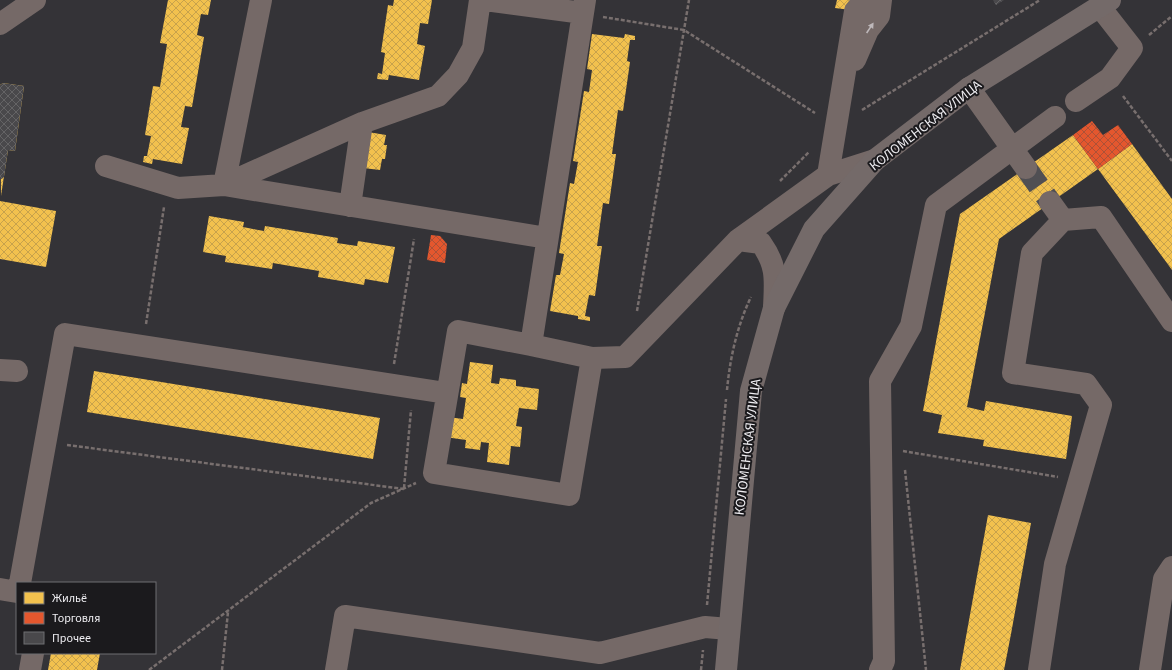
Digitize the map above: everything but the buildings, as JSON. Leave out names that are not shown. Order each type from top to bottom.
[{"type":"main road","name":"КОЛОМЕНСКАЯ УЛИЦА","points":[[726,670],[751,391],[774,308],[814,229],[874,160],[969,88],[1105,3]]},
{"type":"street","points":[[0,24],[35,0]]},
{"type":"street","points":[[224,185],[261,0]]},
{"type":"street","points":[[224,185],[362,122],[438,96],[458,75],[472,48],[480,0]]},
{"type":"street","points":[[485,0],[584,7],[531,346]]},
{"type":"street","points":[[843,89],[868,30],[879,16],[881,0]]},
{"type":"street","points":[[1076,101],[1110,78],[1132,48],[1105,3]]},
{"type":"street","points":[[828,176],[856,4]]},
{"type":"street","points":[[969,88],[1026,168]]},
{"type":"street","points":[[880,670],[884,661],[880,381],[911,326],[936,205],[1055,118]]},
{"type":"street","points":[[350,206],[362,122]]},
{"type":"street","points":[[592,358],[569,495],[434,473],[446,393],[458,331],[592,358],[625,357],[738,240],[828,176],[874,160]]},
{"type":"street","points":[[106,166],[178,188],[224,185],[547,238]]},
{"type":"street","points":[[1050,202],[1063,220]]},
{"type":"street","points":[[1039,670],[1055,564],[1101,404],[1086,384],[1012,373],[1032,253],[1063,220],[1101,217],[1172,321]]},
{"type":"street","points":[[738,240],[761,243],[772,258],[775,280],[774,308]]},
{"type":"street","points":[[20,582],[65,334],[446,393]]},
{"type":"street","points":[[1150,670],[1164,579],[1172,566]]},
{"type":"street","points":[[0,589],[16,592]]},
{"type":"street","points":[[336,670],[345,616],[599,662],[705,627],[729,629]]},
{"type":"street","points":[[30,670],[32,654]]},
{"type":"path","points":[[637,314],[689,0]]},
{"type":"path","points":[[779,182],[836,126],[1040,0]]},
{"type":"path","points":[[584,7],[684,30],[836,126]]},
{"type":"path","points":[[1132,48],[1172,16]]},
{"type":"path","points":[[1110,78],[1172,161]]},
{"type":"path","points":[[143,346],[167,184]]},
{"type":"path","points":[[390,385],[417,216]]},
{"type":"path","points":[[404,489],[413,388]]},
{"type":"path","points":[[45,442],[404,489]]},
{"type":"path","points":[[902,444],[904,459]]},
{"type":"path","points":[[903,451],[1079,480]]},
{"type":"path","points":[[905,467],[926,670]]},
{"type":"path","points":[[149,670],[228,612],[371,502],[404,489]]},
{"type":"path","points":[[222,670],[228,612]]},
{"type":"tunnel","points":[[1026,168],[1050,202]]}]
